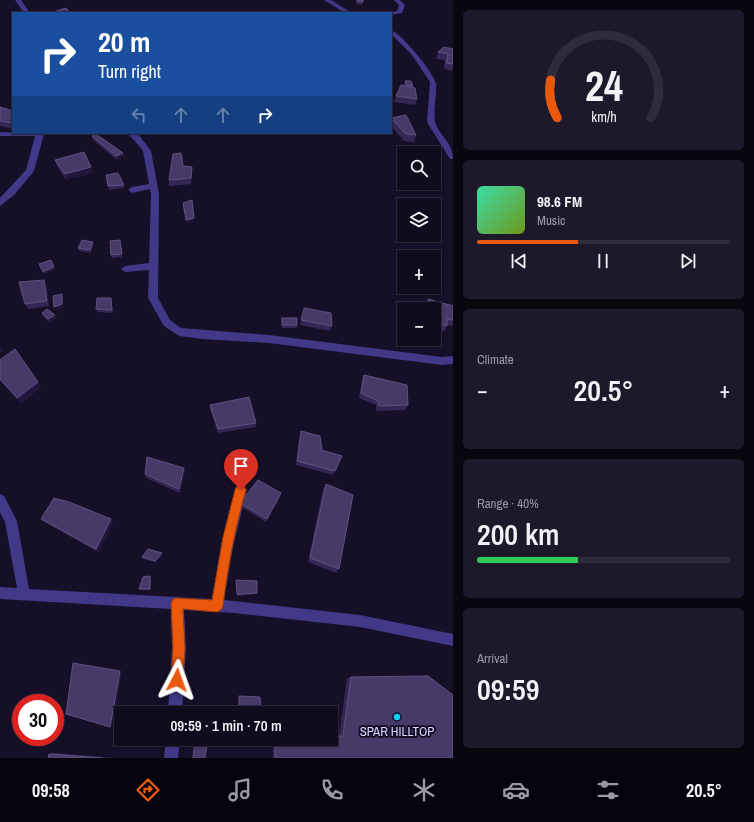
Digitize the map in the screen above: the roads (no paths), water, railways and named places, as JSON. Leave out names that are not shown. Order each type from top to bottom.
[{"type":"street","points":[[18,0],[26,12]]},
{"type":"street","points":[[327,0],[347,12]]},
{"type":"street","points":[[392,13],[400,12],[402,5],[397,0]]},
{"type":"street","points":[[392,32],[414,54],[433,82],[430,122],[453,157]]},
{"type":"street","points":[[0,134],[12,134]]},
{"type":"street","points":[[0,203],[8,197],[30,170],[40,134]]},
{"type":"street","points":[[132,134],[136,136],[147,151],[154,186],[153,298],[167,323],[179,332],[202,336],[269,339],[442,361],[453,360]]},
{"type":"street","points":[[132,190],[154,186]]},
{"type":"street","points":[[125,269],[153,266]]},
{"type":"street","points":[[217,606],[227,543],[241,490]]},
{"type":"street","points":[[0,500],[11,521],[24,594]]},
{"type":"street","points":[[0,593],[217,606],[360,621],[453,640]]},
{"type":"street","points":[[175,706],[179,648],[177,603]]},
{"type":"street","points":[[171,758],[172,746]]},
{"type":"place","name":"SPAR HILLTOP","points":[[397,717]]}]
